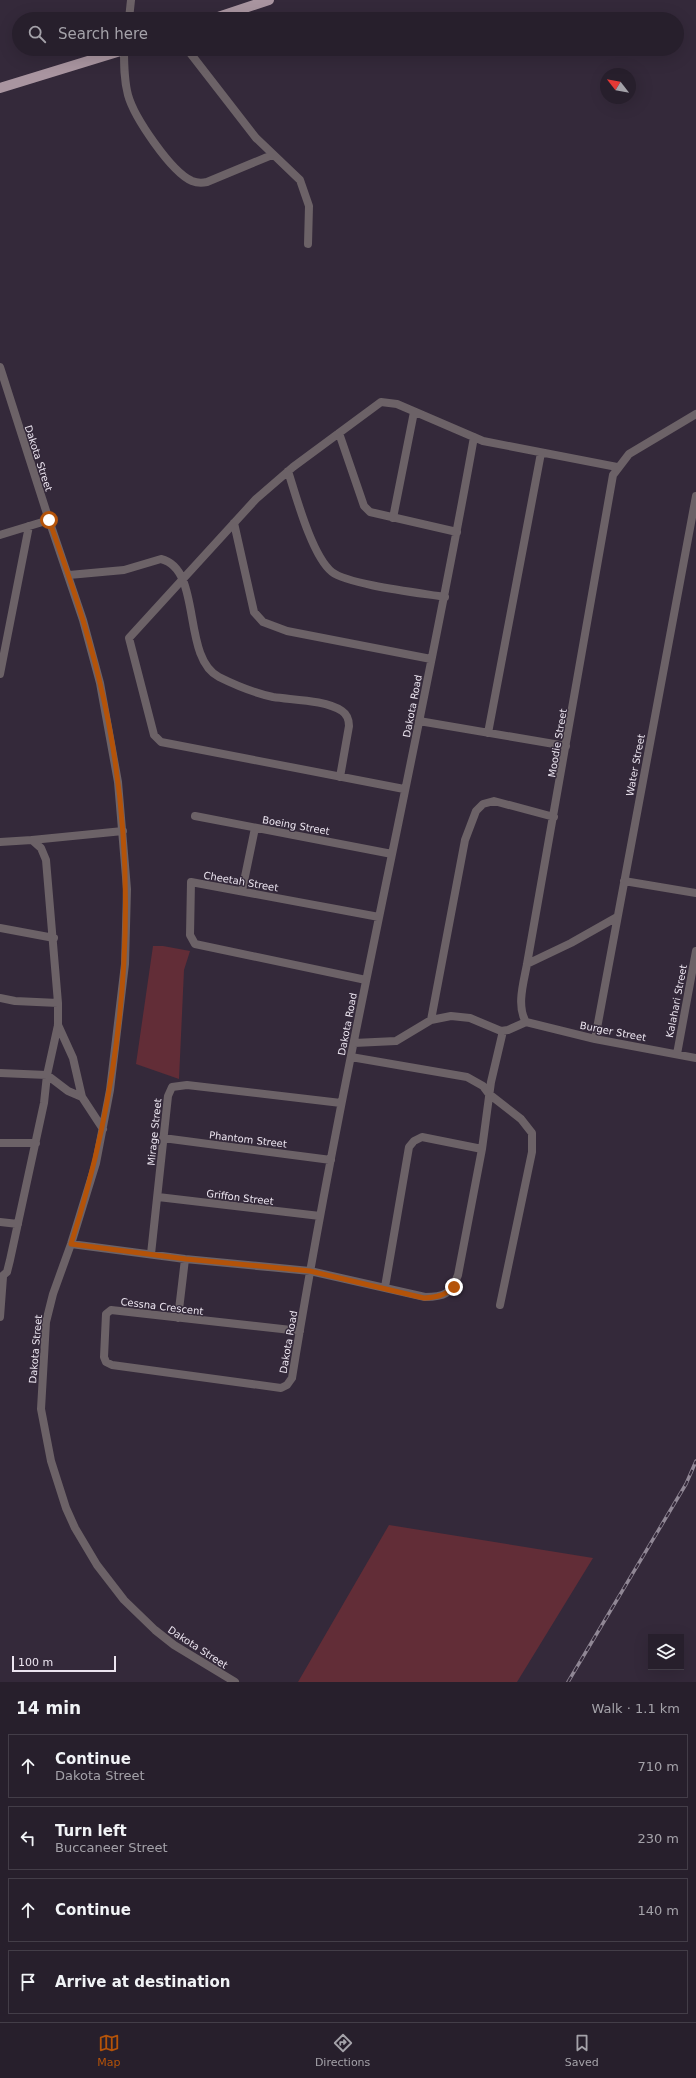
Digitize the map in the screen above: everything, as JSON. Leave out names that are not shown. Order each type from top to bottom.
[{"type":"main road","points":[[233,12],[270,0]]},
{"type":"main road","points":[[0,88],[103,56]]},
{"type":"street","points":[[130,12],[131,0]]},
{"type":"street","points":[[125,56],[124,74],[128,96],[133,108],[166,156],[187,178],[198,183],[207,182],[272,155]]},
{"type":"street","points":[[192,56],[256,138],[272,155],[292,172],[304,189],[309,206],[308,244]]},
{"type":"street","name":"Dakota Street","points":[[0,367],[49,520],[69,575],[90,644],[107,715],[118,782],[127,889],[125,964],[114,1065],[96,1163],[71,1244],[49,1307],[43,1352],[41,1409],[51,1461],[58,1487],[85,1548],[124,1600],[155,1630],[174,1645],[235,1682]]},
{"type":"street","points":[[404,789],[166,744],[157,739],[154,735],[129,638],[256,499],[288,471],[381,402],[397,404],[474,438],[503,446],[617,467],[629,454],[696,414]]},
{"type":"street","points":[[393,518],[414,412]]},
{"type":"street","points":[[339,433],[364,506],[370,512],[457,532]]},
{"type":"street","name":"Dakota Road","points":[[282,1388],[287,1385],[292,1378],[341,1103],[404,789],[445,597],[474,438]]},
{"type":"street","points":[[488,733],[541,453]]},
{"type":"street","name":"Moodie Street","points":[[526,1022],[522,1016],[521,1008],[527,964],[554,818],[609,492],[613,475],[617,467]]},
{"type":"street","points":[[288,471],[304,522],[318,552],[332,572],[342,578],[360,582],[445,597]]},
{"type":"street","name":"Water Street","points":[[596,1039],[617,917],[696,496]]},
{"type":"street","points":[[0,535],[49,520]]},
{"type":"street","points":[[234,523],[254,612],[263,622],[287,631],[431,659]]},
{"type":"street","points":[[0,674],[29,526]]},
{"type":"street","points":[[69,575],[124,570],[161,559],[172,564],[182,579],[203,661],[212,673],[264,695],[328,705],[345,713],[349,720],[340,777]]},
{"type":"street","points":[[419,721],[566,746]]},
{"type":"street","points":[[431,1020],[465,840],[476,811],[483,804],[494,801],[554,818]]},
{"type":"street","name":"Boeing Street","points":[[195,816],[392,854]]},
{"type":"street","points":[[242,892],[255,828]]},
{"type":"street","points":[[0,842],[123,831]]},
{"type":"street","points":[[0,1317],[1,1278],[7,1272],[18,1224],[36,1143],[44,1103],[47,1075],[58,1025],[54,938],[46,860],[41,848],[32,840]]},
{"type":"street","points":[[624,881],[696,893]]},
{"type":"street","name":"Cheetah Street","points":[[366,980],[195,944],[190,935],[191,882],[379,917]]},
{"type":"street","points":[[527,964],[572,943],[617,917]]},
{"type":"street","points":[[0,928],[54,938]]},
{"type":"street","name":"Kalahari Street","points":[[677,1054],[696,951]]},
{"type":"street","points":[[0,998],[15,1001],[58,1003]]},
{"type":"street","points":[[354,1043],[396,1041],[431,1020],[451,1016],[470,1018],[495,1030],[503,1031],[526,1022]]},
{"type":"street","name":"Burger Street","points":[[526,1022],[596,1039],[696,1058]]},
{"type":"street","points":[[58,1025],[73,1058],[82,1098],[103,1130]]},
{"type":"street","points":[[71,1244],[186,1259],[310,1271],[385,1287],[424,1298],[439,1297],[454,1287],[458,1275],[482,1149],[489,1094],[503,1031]]},
{"type":"street","points":[[351,1057],[467,1077],[483,1086],[489,1094],[521,1119],[529,1128],[533,1138],[532,1152],[500,1305]]},
{"type":"street","points":[[0,1073],[47,1075],[68,1091],[82,1098]]},
{"type":"street","name":"Mirage Street","points":[[151,1254],[163,1138],[169,1091],[172,1087],[177,1085],[341,1103]]},
{"type":"street","points":[[385,1287],[409,1147],[414,1141],[422,1137],[482,1149]]},
{"type":"street","name":"Phantom Street","points":[[163,1138],[331,1160]]},
{"type":"street","points":[[0,1143],[36,1143]]},
{"type":"street","name":"Griffon Street","points":[[158,1197],[320,1216]]},
{"type":"street","points":[[0,1222],[18,1224]]},
{"type":"street","points":[[178,1318],[186,1259]]},
{"type":"street","name":"Cessna Crescent","points":[[282,1388],[106,1362],[103,1348],[106,1314],[108,1310],[300,1331]]},
{"type":"street","points":[[215,1670],[223,1682]]},
{"type":"shaded area","points":[[153,946],[163,946],[190,951],[184,970],[179,1079],[136,1064]]},
{"type":"shaded area","points":[[389,1525],[593,1558],[517,1682],[298,1682]]},
{"type":"railway","points":[[568,1682],[686,1484],[696,1461]]},
{"type":"route","points":[[49,520],[69,575],[83,620],[107,715],[118,782],[127,889],[125,964],[114,1065],[96,1163],[71,1244],[112,1248],[186,1259],[310,1271],[385,1287],[424,1298],[439,1297],[454,1287]]}]
